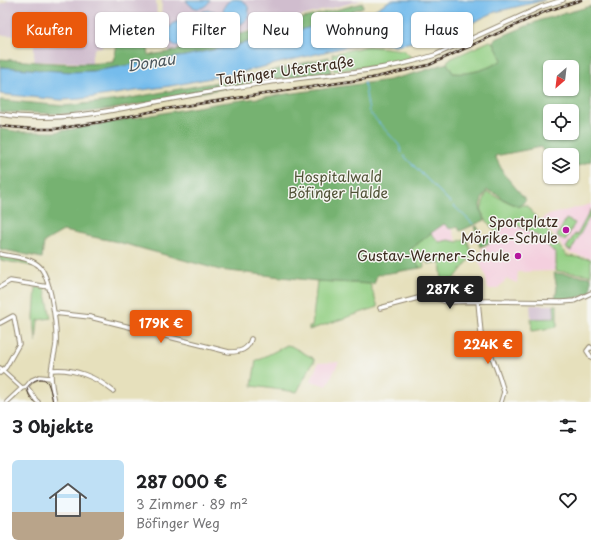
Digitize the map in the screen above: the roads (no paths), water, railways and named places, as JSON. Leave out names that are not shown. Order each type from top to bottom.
[{"type":"street","name":"Talfinger Uferstraße","points":[[0,114],[34,117],[71,117],[114,111],[266,82],[391,67],[435,55],[541,7],[563,0]]},
{"type":"street","points":[[0,254],[30,260],[44,271],[54,313],[56,344],[51,378],[56,402]]},
{"type":"street","points":[[455,280],[456,302]]},
{"type":"street","points":[[0,287],[10,281],[49,287]]},
{"type":"street","points":[[380,308],[422,297],[432,297],[445,302],[562,302],[574,301],[591,293]]},
{"type":"street","points":[[478,301],[481,333],[494,360],[504,393],[501,402]]},
{"type":"street","points":[[54,313],[92,318],[229,352],[238,352],[245,349],[249,345],[251,339]]},
{"type":"street","points":[[0,323],[12,316],[14,317],[19,344],[0,374]]},
{"type":"street","points":[[591,348],[590,347],[587,351],[591,357]]},
{"type":"street","points":[[2,369],[24,388],[29,389],[38,402]]},
{"type":"street","points":[[52,370],[65,370],[80,373],[99,381],[113,391]]},
{"type":"street","points":[[7,402],[35,378],[51,378]]},
{"type":"water","points":[[236,-1],[241,0],[248,7],[248,17],[240,24],[240,12],[223,12],[227,3]]},
{"type":"water","points":[[186,0],[210,0],[208,4],[202,8],[195,8]]},
{"type":"water","points":[[391,0],[545,0],[495,12],[473,22],[473,12],[411,12],[411,42],[403,44],[403,12],[368,12]]},
{"type":"water","points":[[209,10],[215,12],[203,12]]},
{"type":"water","points":[[176,22],[177,46],[169,39],[169,29]]},
{"type":"water","name":"Donau","points":[[311,27],[311,48],[341,48],[242,72],[170,86],[80,99],[61,100],[0,94],[0,67],[71,72],[94,71],[185,56],[222,48],[240,48],[240,44],[248,42],[248,48],[303,48],[303,29]]},
{"type":"waterway","points":[[364,82],[369,112],[399,145],[402,153]]},
{"type":"waterway","points":[[404,156],[451,203]]},
{"type":"waterway","points":[[454,206],[473,224]]},
{"type":"tram line","points":[[34,402],[29,395],[27,388],[32,382],[38,379],[42,379],[47,382],[53,402]]},
{"type":"railway","points":[[0,126],[55,129],[101,122],[159,110],[372,78],[429,65],[544,12],[581,0]]},
{"type":"place","name":"Sportplatz Mörike-Schule","points":[[566,230]]},
{"type":"place","name":"Gustav-Werner-Schule","points":[[518,256]]},
{"type":"park label","name":"Hospitalwald Böfinger Halde","points":[[338,186]]}]
